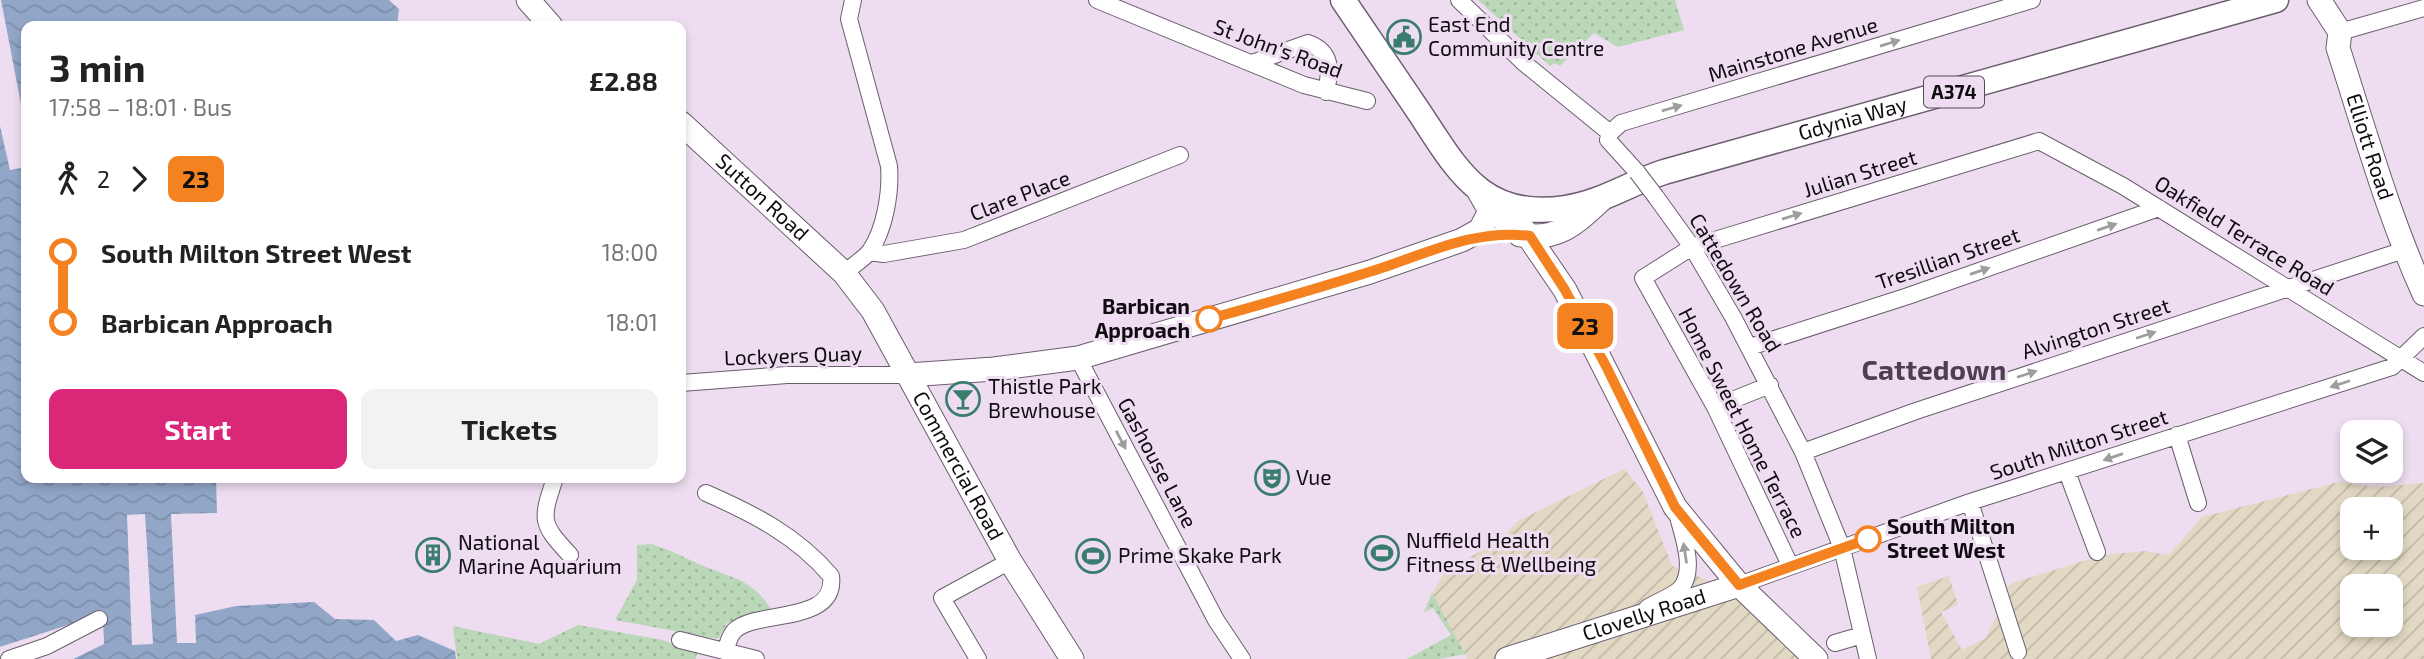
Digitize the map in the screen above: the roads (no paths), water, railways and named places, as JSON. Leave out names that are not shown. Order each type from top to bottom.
[{"type":"main road","name":"Gdynia Way","points":[[1343,0],[1440,141],[1449,161],[1477,188],[1506,203],[1538,209],[1562,209],[1602,199],[1630,171]]},
{"type":"main road","name":"Gdynia Way","points":[[1440,141],[1461,152],[1494,181],[1526,192],[1563,194],[1611,181],[1630,171],[2276,0]]},
{"type":"street","points":[[528,0],[547,21]]},
{"type":"street","name":"St John's Road","points":[[1097,0],[1326,92],[1367,101]]},
{"type":"street","name":"Cattedown Road","points":[[1459,0],[1524,63],[1610,133],[1608,140],[1630,171],[1666,210],[1692,247],[1750,347],[1803,452],[1842,548],[1868,659]]},
{"type":"street","name":"Mainstone Avenue","points":[[1610,133],[1621,123],[2032,0]]},
{"type":"street","points":[[844,272],[869,252],[883,218],[890,185],[889,166],[849,19],[852,3]]},
{"type":"street","points":[[2322,6],[2340,32],[2424,8]]},
{"type":"street","name":"Elliott Road","points":[[2340,32],[2338,48],[2404,250],[2424,294]]},
{"type":"street","points":[[1252,63],[1308,43],[1327,55],[1330,68],[1326,92]]},
{"type":"street","name":"Sutton Road","points":[[686,127],[844,272]]},
{"type":"street","name":"Oakfield Terrace Road","points":[[2039,141],[2159,208],[2286,289],[2401,356],[2424,373]]},
{"type":"street","name":"Julian Street","points":[[1692,247],[2039,141]]},
{"type":"street","name":"Clare Place","points":[[869,252],[884,254],[964,240],[1180,155]]},
{"type":"street","points":[[1477,188],[1490,211],[1530,236],[1565,290],[1675,507],[1739,585],[1816,659]]},
{"type":"street","points":[[908,375],[994,369],[1078,358],[1370,272],[1462,240],[1504,233],[1551,236],[1572,227],[1602,199]]},
{"type":"street","name":"Tresillian Street","points":[[1750,347],[1908,296],[2159,208]]},
{"type":"street","points":[[1462,240],[1480,230],[1490,211]]},
{"type":"street","points":[[1565,290],[1563,249],[1572,227]]},
{"type":"street","name":"Home Sweet Home Terrace","points":[[1692,247],[1643,278],[1715,407],[1790,565]]},
{"type":"street","name":"Alvington Street","points":[[1803,452],[1916,411],[2404,250]]},
{"type":"street","name":"Commercial Road","points":[[844,272],[873,311],[1010,561],[1072,659]]},
{"type":"street","name":"South Milton Street","points":[[1739,585],[1970,502],[2392,367],[2424,336]]},
{"type":"street","name":"Gashouse Lane","points":[[1078,358],[1216,620],[1242,659]]},
{"type":"street","name":"Lockyers Quay","points":[[686,383],[787,375],[908,375]]},
{"type":"street","points":[[1715,407],[1770,385]]},
{"type":"street","points":[[2177,435],[2198,503]]},
{"type":"street","points":[[2067,472],[2097,552]]},
{"type":"street","points":[[553,483],[544,514],[547,531],[570,555]]},
{"type":"street","points":[[706,493],[752,513],[792,538],[831,576],[832,584],[827,595],[805,612],[738,628],[729,639],[726,652]]},
{"type":"street","points":[[1970,502],[2018,652]]},
{"type":"street","points":[[1633,617],[1680,590],[1686,577],[1688,560],[1675,507]]},
{"type":"street","points":[[978,659],[942,598],[1010,561]]},
{"type":"street","name":"Clovelly Road","points":[[1507,659],[1541,651],[1633,617],[1739,585]]},
{"type":"street","points":[[9,659],[47,646],[99,618]]},
{"type":"street","points":[[1835,643],[1862,635]]},
{"type":"street","points":[[680,640],[750,659]]},
{"type":"water","points":[[1,0],[389,0],[399,9],[398,21],[21,21],[21,104]]},
{"type":"water","points":[[0,126],[10,170],[21,168],[21,483],[216,483],[217,513],[171,514],[177,643],[196,643],[195,615],[236,606],[314,602],[335,619],[374,620],[396,641],[418,635],[455,651],[456,659],[73,659],[104,643],[103,623],[93,617],[0,647]],"holes":[[[145,514],[153,644],[132,645],[127,515]]]},
{"type":"place","name":"East End Community Centre","points":[[1404,37]]},
{"type":"place","name":"Barbican Approach","points":[[1209,319]]},
{"type":"place","name":"Thistle Park Brewhouse","points":[[963,399]]},
{"type":"place","name":"Vue","points":[[1272,478]]},
{"type":"place","name":"South Milton Street West","points":[[1868,539]]},
{"type":"place","name":"Nuffield Health Fitness & Wellbeing","points":[[1382,553]]},
{"type":"place","name":"National Marine Aquarium","points":[[433,555]]},
{"type":"place","name":"Prime Skake Park","points":[[1093,556]]},
{"type":"district","name":"Cattedown","points":[[1934,370]]}]
